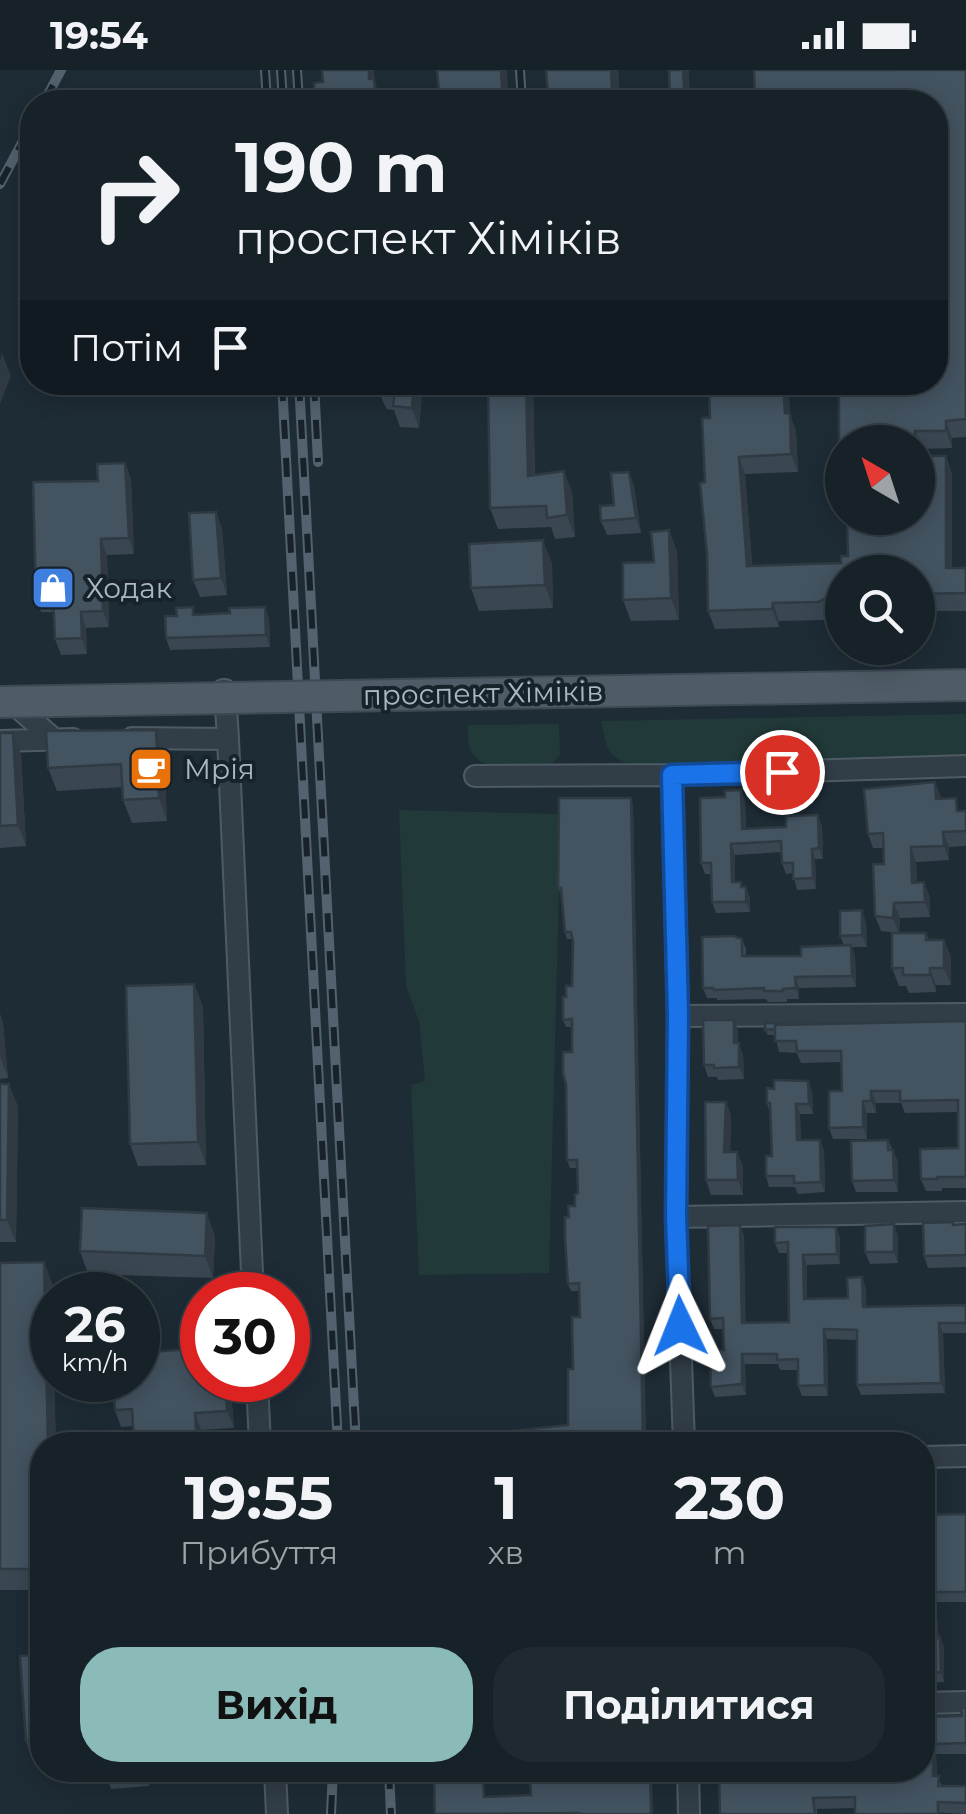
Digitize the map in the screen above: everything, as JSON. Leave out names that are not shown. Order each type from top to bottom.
[{"type":"main road","name":"проспект Хіміків","points":[[1,696],[966,684]]},
{"type":"street","points":[[1,696],[224,690],[252,1272]]},
{"type":"street","points":[[156,692],[163,738]]},
{"type":"street","points":[[1,696],[54,740]]},
{"type":"street","points":[[0,742],[228,738]]},
{"type":"street","points":[[476,776],[966,766]]},
{"type":"street","points":[[672,775],[678,1016],[676,1217],[684,1432]]},
{"type":"street","points":[[678,1016],[966,1014]]},
{"type":"street","points":[[676,1217],[966,1212]]},
{"type":"street","points":[[258,1402],[259,1432]]},
{"type":"street","points":[[935,1457],[966,1456]]},
{"type":"street","points":[[935,1703],[966,1702]]},
{"type":"street","points":[[275,1782],[276,1814]]},
{"type":"street","points":[[688,1782],[689,1814]]},
{"type":"green space","points":[[966,714],[966,759],[631,765],[611,753],[601,721]]},
{"type":"green space","points":[[559,724],[560,755],[551,765],[494,766],[474,755],[469,743],[468,725]]},
{"type":"green space","points":[[399,810],[561,814],[549,1273],[419,1275],[411,1085],[425,1081],[419,1021],[406,986]]},
{"type":"building","points":[[322,70],[369,70],[375,90],[314,90],[314,83],[323,82]]},
{"type":"building","points":[[437,70],[501,70],[502,90],[439,90]]},
{"type":"building","points":[[546,70],[611,70],[612,90],[548,90]]},
{"type":"building","points":[[669,70],[683,70],[684,90],[670,90]]},
{"type":"building","points":[[754,70],[966,70],[966,419],[946,421],[946,431],[935,431],[935,425],[839,425],[839,395],[948,395],[948,90],[755,90]]},
{"type":"building","points":[[394,395],[413,395],[412,408],[393,406]]},
{"type":"building","points":[[488,395],[526,395],[528,476],[564,471],[567,515],[547,518],[546,506],[490,508]]},
{"type":"building","points":[[709,395],[784,395],[785,413],[790,414],[791,454],[739,457],[747,566],[825,564],[825,598],[818,602],[773,603],[772,609],[708,611],[700,483],[705,482],[702,418],[710,418]]},
{"type":"building","points":[[935,456],[946,456],[946,568],[966,568],[966,593],[935,594],[935,555],[848,555],[847,535],[935,535]]},
{"type":"building","points":[[125,463],[129,538],[101,539],[103,611],[81,612],[82,638],[55,639],[53,595],[36,596],[33,482],[98,481],[97,464]]},
{"type":"building","points":[[629,472],[636,518],[601,521],[600,506],[614,505],[611,473]]},
{"type":"building","points":[[216,512],[221,578],[193,580],[189,513]]},
{"type":"building","points":[[669,530],[671,598],[623,600],[623,563],[654,562],[651,532]]},
{"type":"building","points":[[543,540],[545,585],[471,588],[469,544]]},
{"type":"building","points":[[193,607],[193,615],[265,607],[266,635],[166,638],[165,616],[177,616],[176,608]]},
{"type":"building","points":[[156,730],[159,798],[123,800],[121,764],[48,768],[46,731]]},
{"type":"building","points":[[0,733],[13,733],[18,825],[0,826]]},
{"type":"building","points":[[935,782],[936,799],[956,798],[957,811],[966,811],[966,831],[943,832],[944,846],[911,847],[912,883],[924,882],[925,902],[894,903],[893,918],[875,916],[873,864],[884,864],[883,833],[868,834],[864,789]]},
{"type":"building","points":[[741,790],[742,829],[786,827],[786,816],[818,815],[819,848],[812,849],[813,878],[793,879],[793,863],[782,863],[781,841],[731,844],[732,882],[741,882],[741,887],[746,887],[746,902],[712,902],[711,863],[701,863],[700,798],[725,797],[725,791]]},
{"type":"building","points":[[559,798],[631,798],[643,1432],[503,1432],[568,1425],[572,1317],[580,1317],[579,1283],[568,1284],[565,1239],[568,1206],[575,1206],[578,1193],[577,1160],[567,1160],[563,1073],[563,1052],[572,1052],[572,1019],[563,1020],[563,997],[566,986],[572,986],[573,942],[571,932],[565,932],[558,888]]},
{"type":"building","points":[[862,910],[862,935],[840,936],[840,911]]},
{"type":"building","points":[[892,933],[926,933],[926,940],[944,940],[944,968],[930,968],[930,975],[903,975],[903,968],[892,968]]},
{"type":"building","points":[[702,937],[742,939],[742,956],[801,956],[801,947],[851,945],[852,976],[795,977],[796,988],[783,991],[703,988]]},
{"type":"building","points":[[194,984],[198,1142],[130,1144],[126,986]]},
{"type":"building","points":[[703,1020],[734,1020],[739,1067],[704,1065]]},
{"type":"building","points":[[966,1021],[966,1177],[921,1179],[920,1149],[958,1148],[958,1100],[900,1101],[900,1091],[871,1091],[871,1101],[863,1101],[863,1127],[829,1128],[829,1091],[842,1091],[841,1051],[797,1051],[796,1041],[775,1041],[775,1025]]},
{"type":"building","points":[[765,1023],[785,1023],[785,1025],[765,1030]]},
{"type":"building","points":[[774,1080],[808,1081],[809,1104],[796,1104],[797,1140],[820,1140],[821,1182],[794,1183],[794,1176],[766,1176],[766,1156],[772,1156],[767,1088],[774,1089]]},
{"type":"building","points":[[0,1084],[9,1084],[7,1220],[0,1220]]},
{"type":"building","points":[[705,1102],[726,1102],[724,1152],[737,1152],[738,1180],[706,1180]]},
{"type":"building","points":[[888,1140],[888,1150],[893,1150],[894,1180],[852,1181],[851,1141]]},
{"type":"building","points":[[82,1208],[207,1213],[205,1256],[80,1251]]},
{"type":"building","points":[[923,1223],[966,1224],[966,1255],[924,1256]]},
{"type":"building","points":[[894,1224],[894,1252],[865,1252],[865,1226]]},
{"type":"building","points":[[740,1225],[742,1323],[789,1322],[788,1242],[775,1243],[775,1227],[836,1227],[837,1254],[803,1255],[804,1299],[848,1298],[847,1278],[862,1277],[863,1307],[966,1305],[966,1323],[939,1323],[941,1383],[857,1385],[857,1330],[824,1329],[825,1385],[798,1386],[798,1359],[777,1360],[777,1354],[742,1354],[742,1384],[711,1387],[710,1350],[724,1350],[723,1318],[710,1319],[708,1226]]},
{"type":"building","points":[[44,1262],[44,1272],[30,1272],[30,1402],[47,1402],[48,1432],[30,1432],[30,1569],[0,1569],[0,1263]]},
{"type":"building","points":[[180,1350],[180,1402],[226,1402],[227,1411],[195,1413],[196,1432],[133,1432],[132,1409],[115,1410],[114,1402],[160,1402],[160,1351]]},
{"type":"building","points":[[966,1514],[966,1592],[935,1592],[935,1515]]},
{"type":"building","points":[[935,1632],[940,1637],[941,1672],[935,1672]]},
{"type":"building","points":[[30,1655],[30,1741],[26,1741],[20,1656]]},
{"type":"building","points":[[961,1708],[966,1708],[966,1743],[935,1744],[935,1717],[962,1716]]},
{"type":"building","points":[[935,1776],[939,1776],[938,1786],[966,1786],[966,1803],[938,1802],[938,1814],[855,1814],[855,1797],[813,1798],[815,1814],[720,1814],[719,1782],[935,1782]]},
{"type":"building","points":[[434,1782],[483,1782],[484,1797],[531,1795],[530,1782],[650,1782],[651,1814],[435,1814]]},
{"type":"railway","points":[[50,90],[61,70]]},
{"type":"railway","points":[[265,70],[266,90]]},
{"type":"railway","points":[[281,70],[282,90]]},
{"type":"railway","points":[[297,70],[298,90]]},
{"type":"railway","points":[[520,70],[521,90]]},
{"type":"railway","points":[[0,184],[20,146]]},
{"type":"railway","points":[[283,395],[337,1432]]},
{"type":"railway","points":[[300,395],[355,1432]]},
{"type":"railway","points":[[315,395],[318,462]]},
{"type":"railway","points":[[331,1814],[332,1782]]},
{"type":"railway","points":[[390,1782],[391,1814]]},
{"type":"place","name":"Ходак","points":[[53,588]]},
{"type":"place","name":"Мрія","points":[[151,769]]},
{"type":"route","points":[[680,1326],[672,775],[782,772]]}]
